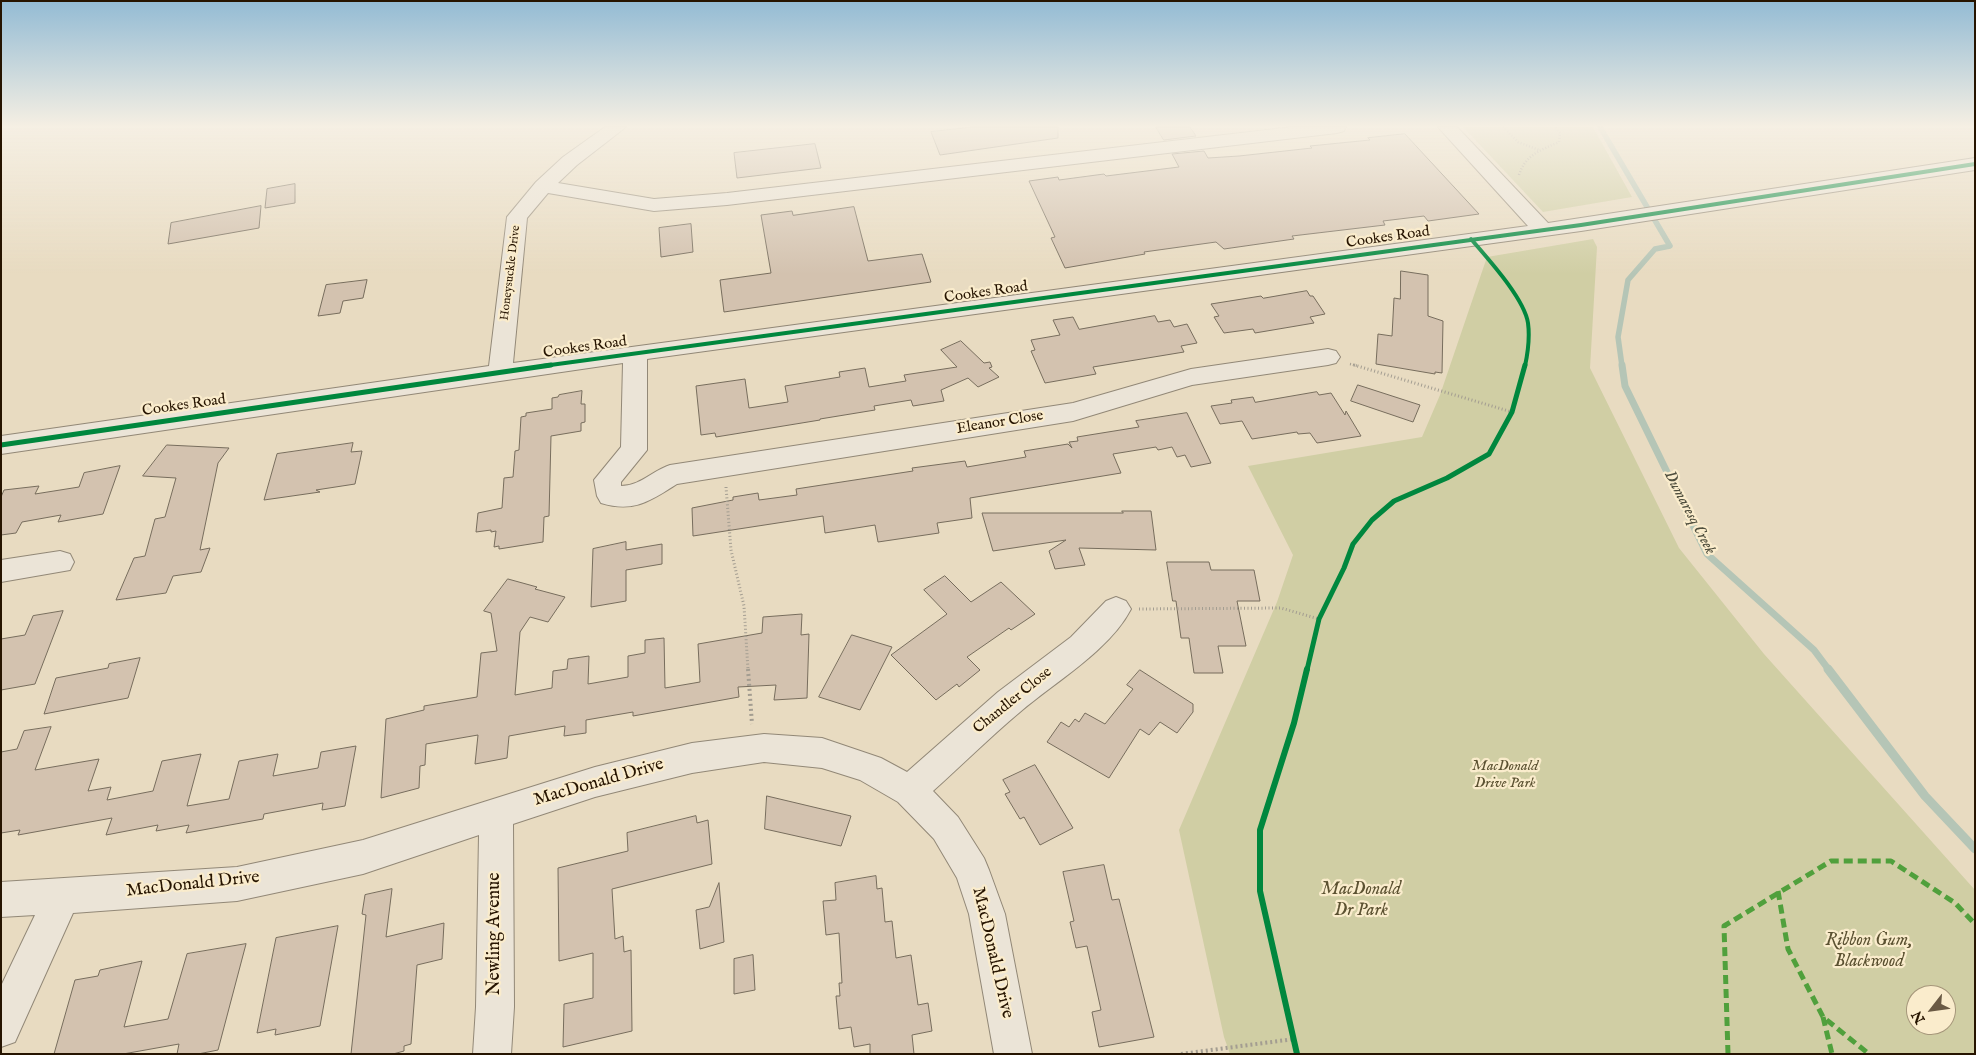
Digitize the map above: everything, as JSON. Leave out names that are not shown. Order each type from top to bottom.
[{"type":"street","name":"Honeysuckle Drive","points":[[500,373],[518,217],[543,186],[554,176]]},
{"type":"street","points":[[543,186],[654,205],[915,176]]},
{"type":"street","points":[[1493,176],[1543,230]]},
{"type":"street","name":"Cookes Road","points":[[1,445],[635,354],[1543,230],[1893,176]]},
{"type":"street","points":[[635,354],[634,450],[670,475]]},
{"type":"street","name":"Eleanor Close","points":[[634,450],[607,480],[610,496],[637,496],[670,475],[1073,412],[1192,377],[1336,360]]},
{"type":"street","points":[[1,572],[60,562]]},
{"type":"street","name":"Chandler Close","points":[[910,791],[1009,702],[1130,609]]},
{"type":"street","name":"MacDonald Drive","points":[[1,900],[237,884],[363,857],[595,782],[692,758],[764,748],[822,754],[869,768],[910,791],[946,828],[972,870],[987,914],[1013,1054]]},
{"type":"street","name":"Newling Avenue","points":[[492,1054],[495,1007],[496,813]]},
{"type":"street","points":[[1,1028],[62,897]]},
{"type":"path","points":[[1336,360],[1512,412]]},
{"type":"path","points":[[1507,419],[1512,412],[1514,404]]},
{"type":"path","points":[[726,484],[731,550],[744,606],[753,733]]},
{"type":"path","points":[[1130,609],[1281,608],[1319,619]]},
{"type":"path","points":[[1317,627],[1323,610]]},
{"type":"path","points":[[1292,1030],[1296,1046]]},
{"type":"path","points":[[1181,1054],[1294,1039]]},
{"type":"green space","points":[[1509,176],[1620,176],[1632,197],[1543,212]]},
{"type":"green space","name":"MacDonald Drive Park","points":[[1593,239],[1597,247],[1590,368],[1679,548],[1764,654],[1975,890],[1975,1054],[1230,1054],[1224,1037],[1179,830],[1277,602],[1293,555],[1248,466],[1422,437],[1440,395],[1487,257]]},
{"type":"building","points":[[1087,176],[1444,176],[1479,214],[1428,221],[1424,216],[1383,221],[1385,225],[1292,236],[1294,239],[1224,249],[1216,242],[1144,252],[1145,254],[1065,268],[1051,238],[1055,237],[1029,181],[1058,177],[1059,180]]},
{"type":"building","points":[[295,184],[295,203],[265,208],[267,189]]},
{"type":"building","points":[[261,206],[259,228],[168,244],[171,223]]},
{"type":"building","points":[[854,207],[868,261],[922,254],[931,282],[724,312],[720,280],[771,273],[761,215],[792,211],[793,215]]},
{"type":"building","points":[[691,224],[693,252],[661,257],[659,228]]},
{"type":"building","points":[[1401,271],[1428,275],[1428,316],[1443,321],[1442,373],[1435,372],[1435,374],[1376,364],[1378,334],[1392,336],[1394,298],[1400,299]]},
{"type":"building","points":[[367,280],[363,298],[343,301],[340,313],[318,316],[326,285]]},
{"type":"building","points":[[1307,291],[1310,296],[1313,296],[1325,314],[1310,317],[1314,323],[1255,333],[1253,329],[1224,333],[1214,317],[1219,316],[1211,304],[1261,296],[1263,298]]},
{"type":"building","points":[[1155,316],[1158,322],[1170,320],[1174,327],[1187,324],[1197,343],[1181,346],[1184,352],[1093,367],[1096,374],[1045,383],[1031,351],[1035,350],[1031,340],[1060,335],[1053,320],[1073,317],[1079,329]]},
{"type":"building","points":[[961,341],[984,363],[990,362],[992,367],[989,368],[999,377],[978,387],[968,378],[941,390],[944,401],[913,406],[911,400],[874,406],[875,410],[820,420],[716,437],[715,433],[701,435],[696,386],[745,379],[749,408],[788,402],[785,386],[840,377],[839,372],[865,368],[869,387],[906,381],[904,375],[957,367],[941,350]]},
{"type":"building","points":[[1358,385],[1420,405],[1413,422],[1351,401]]},
{"type":"building","points":[[582,391],[581,404],[585,404],[585,422],[581,423],[581,431],[551,436],[549,516],[544,517],[543,542],[499,549],[499,546],[494,547],[496,531],[476,532],[478,513],[502,508],[504,478],[513,477],[515,451],[519,450],[521,417],[526,416],[526,413],[552,409],[552,398],[559,395]]},
{"type":"building","points":[[1317,392],[1319,395],[1331,393],[1345,415],[1346,411],[1361,436],[1317,443],[1310,433],[1298,434],[1297,432],[1252,439],[1242,421],[1220,424],[1211,406],[1232,403],[1231,400],[1253,397],[1255,402]]},
{"type":"building","points":[[1187,413],[1211,463],[1191,467],[1185,455],[1177,457],[1172,447],[1158,450],[1156,447],[1113,454],[1121,473],[970,498],[972,518],[937,523],[939,533],[878,542],[875,525],[825,533],[823,516],[693,536],[692,508],[733,500],[733,497],[758,493],[759,500],[797,495],[796,489],[913,471],[912,468],[965,461],[967,467],[1026,457],[1024,451],[1068,444],[1072,448],[1069,442],[1078,441],[1077,437],[1139,427],[1136,421]]},
{"type":"building","points":[[353,443],[351,452],[362,451],[355,484],[316,490],[320,492],[264,500],[277,454]]},
{"type":"building","points":[[167,445],[229,448],[218,463],[200,550],[210,548],[201,572],[173,576],[166,593],[116,600],[134,558],[145,556],[155,519],[165,517],[176,478],[143,476]]},
{"type":"building","points":[[120,466],[103,514],[58,522],[61,515],[22,522],[16,533],[1,535],[1,497],[4,490],[39,486],[35,494],[79,487],[84,473]]},
{"type":"building","points":[[1122,511],[1151,511],[1156,550],[1079,548],[1085,565],[1055,569],[1049,551],[1066,540],[993,551],[982,513],[1123,513]]},
{"type":"building","points":[[626,542],[626,550],[662,544],[662,564],[626,570],[626,601],[591,607],[593,549]]},
{"type":"building","points":[[1167,562],[1209,562],[1211,570],[1254,570],[1260,601],[1237,601],[1246,646],[1218,646],[1223,673],[1194,673],[1189,638],[1181,638],[1176,601],[1173,601]]},
{"type":"building","points":[[945,576],[971,602],[1001,582],[1035,614],[1011,630],[1009,628],[967,657],[980,670],[959,687],[957,684],[936,700],[891,655],[947,614],[924,590]]},
{"type":"building","points":[[508,579],[565,597],[548,622],[530,617],[520,632],[515,695],[552,688],[553,671],[567,669],[568,659],[589,656],[588,684],[628,677],[628,656],[645,653],[645,640],[664,638],[665,688],[700,682],[698,644],[762,633],[763,617],[802,614],[801,635],[809,634],[807,698],[774,700],[776,685],[738,687],[739,697],[633,716],[633,712],[586,720],[586,733],[564,736],[565,726],[509,736],[507,758],[475,764],[478,735],[426,744],[425,765],[420,766],[419,788],[381,798],[386,719],[424,710],[424,706],[477,697],[481,653],[497,651],[491,613],[484,611]]},
{"type":"building","points":[[63,611],[35,684],[1,690],[1,639],[25,635],[33,616]]},
{"type":"building","points":[[852,635],[892,647],[860,710],[819,697]]},
{"type":"building","points":[[140,658],[128,698],[44,714],[56,678],[108,668],[109,664]]},
{"type":"building","points":[[1140,670],[1193,704],[1193,712],[1177,733],[1160,722],[1149,735],[1140,729],[1109,778],[1047,742],[1061,722],[1069,727],[1075,719],[1079,722],[1085,713],[1105,724],[1133,689],[1127,685]]},
{"type":"building","points":[[51,727],[35,770],[99,759],[88,791],[111,787],[107,800],[153,791],[162,761],[201,754],[187,806],[229,799],[239,761],[278,754],[273,776],[318,768],[321,752],[356,746],[345,806],[322,810],[323,803],[264,814],[263,819],[186,833],[189,825],[156,831],[158,825],[106,835],[112,818],[18,835],[20,830],[1,833],[1,752],[17,749],[24,731]]},
{"type":"building","points":[[1035,765],[1073,828],[1040,845],[1024,817],[1020,819],[1005,794],[1010,792],[1003,780]]},
{"type":"building","points":[[767,796],[851,816],[841,846],[765,829]]},
{"type":"building","points":[[696,816],[697,823],[708,820],[712,864],[612,889],[615,939],[623,936],[624,952],[631,950],[632,1031],[563,1047],[564,1004],[593,998],[593,953],[559,961],[558,868],[628,851],[627,833]]},
{"type":"building","points":[[1104,865],[1112,900],[1119,899],[1154,1037],[1099,1047],[1092,1012],[1101,1010],[1087,946],[1076,948],[1070,922],[1074,921],[1063,872]]},
{"type":"building","points":[[876,876],[877,889],[882,888],[885,922],[892,921],[896,958],[911,955],[918,1005],[928,1003],[932,1031],[912,1035],[914,1054],[870,1054],[870,1044],[854,1047],[851,1027],[839,1029],[836,996],[840,996],[839,983],[842,983],[839,933],[826,935],[823,901],[836,900],[835,883]]},
{"type":"building","points":[[719,883],[724,942],[700,949],[696,910],[709,907]]},
{"type":"building","points":[[392,889],[386,937],[444,923],[442,959],[417,965],[411,1044],[404,1046],[404,1051],[393,1054],[351,1054],[366,915],[362,914],[365,895]]},
{"type":"building","points":[[338,926],[320,1026],[275,1035],[276,1029],[257,1033],[276,938]]},
{"type":"building","points":[[246,944],[218,1050],[198,1054],[177,1054],[179,1044],[123,1054],[54,1054],[75,980],[98,976],[100,970],[142,961],[124,1027],[168,1019],[187,954]]},
{"type":"building","points":[[753,955],[755,990],[734,994],[734,959]]},
{"type":"waterway","name":"Dumaresq Creek","points":[[1622,366],[1618,337],[1628,280],[1655,249],[1670,246],[1629,176]]},
{"type":"waterway","name":"Dumaresq Creek","points":[[1622,365],[1625,386],[1707,554],[1814,650],[1829,670]]},
{"type":"waterway","name":"Dumaresq Creek","points":[[1828,669],[1925,796],[1975,849]]},
{"type":"marked path","points":[[1728,1054],[1724,926],[1831,861],[1891,861],[1955,903],[1975,924]]},
{"type":"marked path","points":[[1778,891],[1788,949],[1823,1017],[1869,1054]]},
{"type":"marked path","points":[[1823,1017],[1832,1054]]},
{"type":"cycle path","points":[[1,445],[635,353],[1581,225],[1896,176]]},
{"type":"cycle path","points":[[1297,1054],[1260,891],[1260,830],[1294,723],[1319,619],[1344,568],[1353,544],[1372,520],[1394,501],[1447,478],[1489,454],[1512,412],[1522,381],[1529,348],[1528,322],[1502,276],[1471,239]]},
{"type":"park label","name":"MacDonald Dr Park","points":[[1361,900]]},
{"type":"park label","name":"Ribbon Gum, Blackwood","points":[[1869,951]]}]
